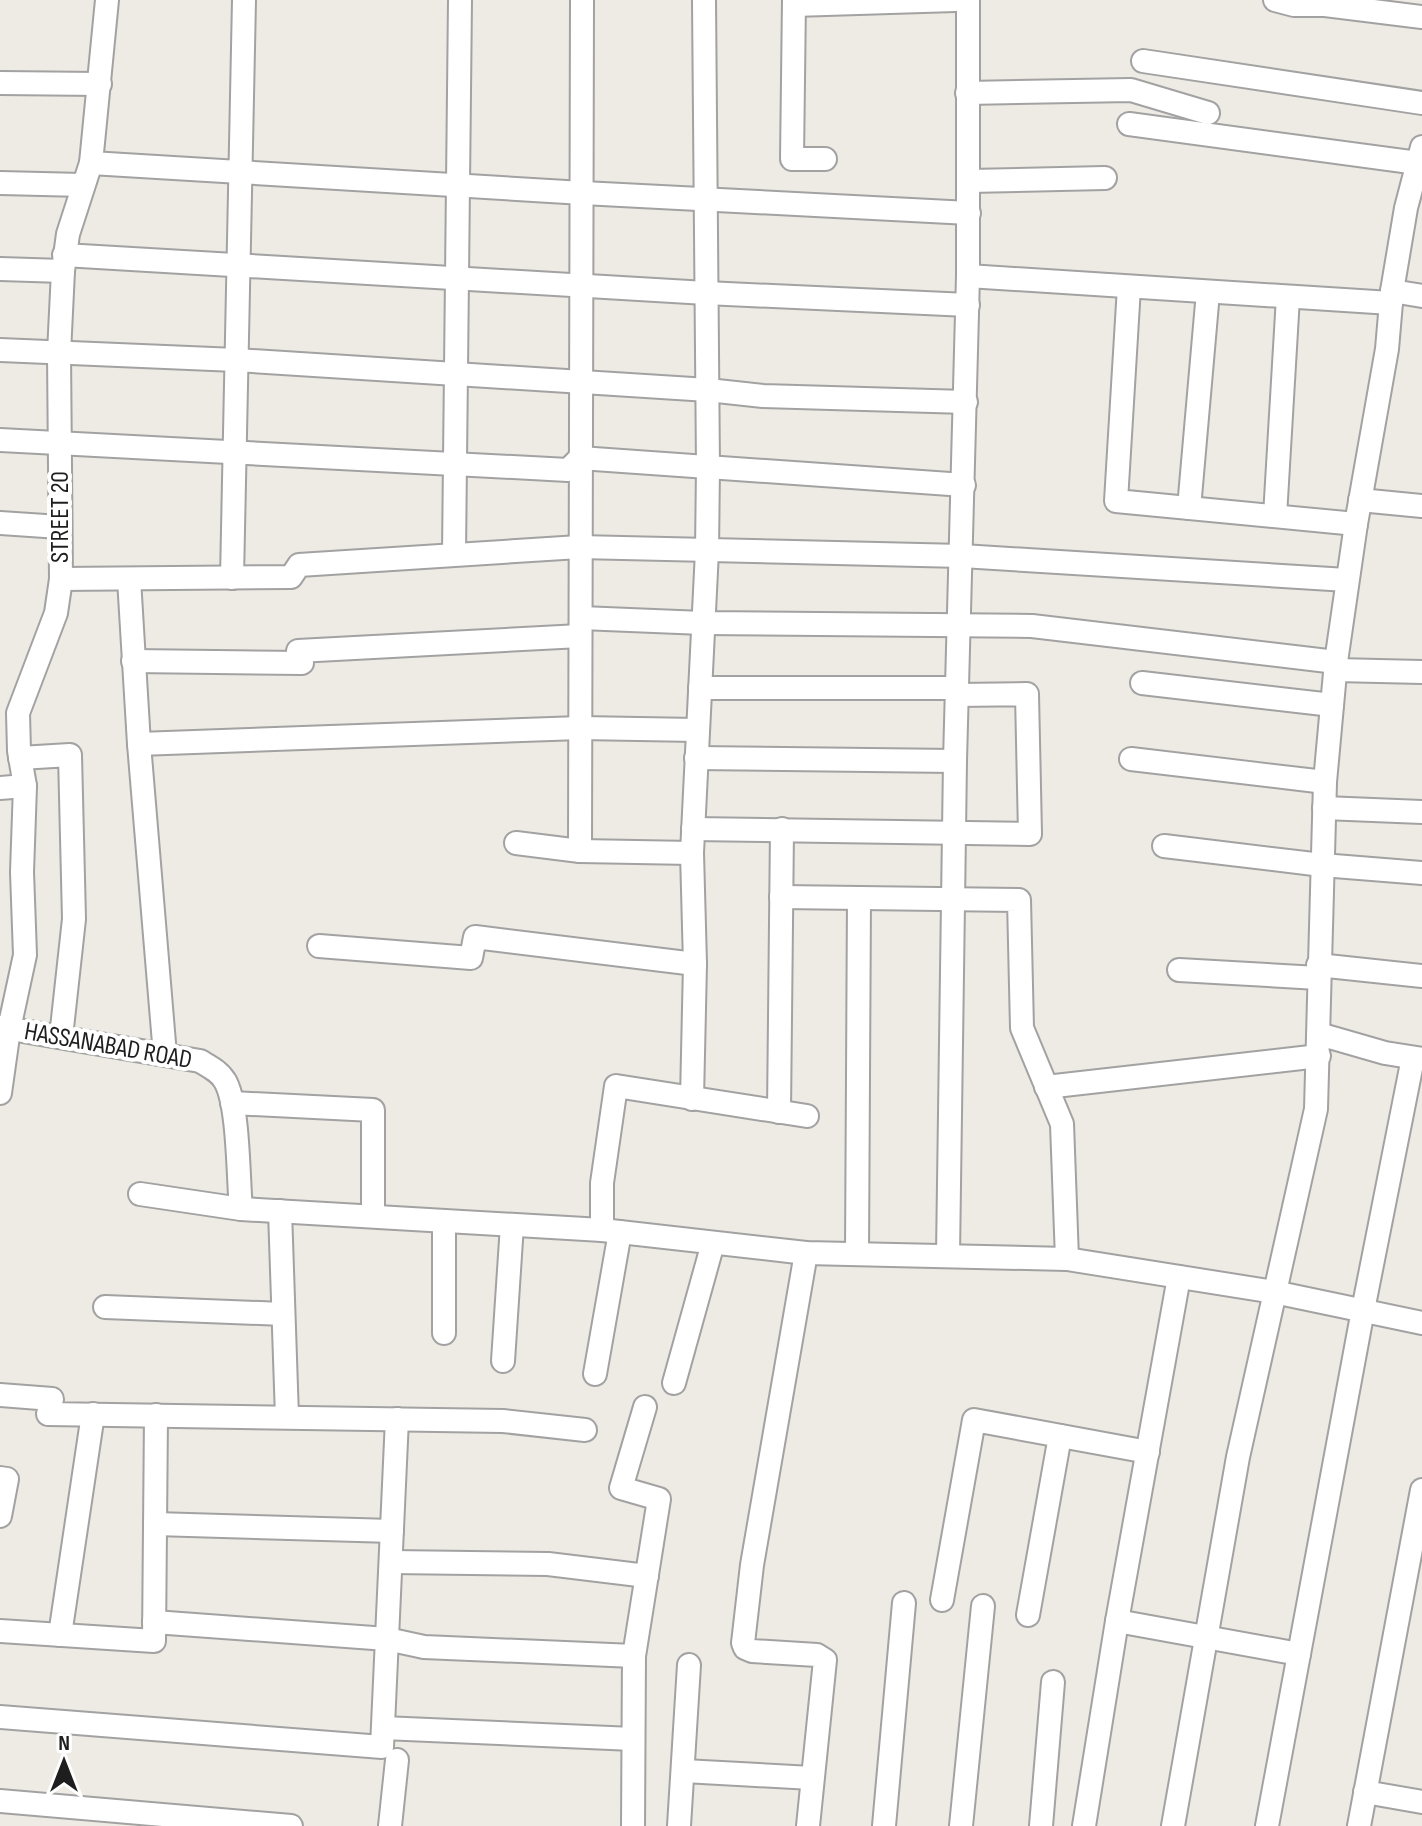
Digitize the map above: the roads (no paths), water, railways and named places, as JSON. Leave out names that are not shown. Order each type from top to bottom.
[{"type":"street","name":"STREET 20","points":[[0,1093],[5,1028],[25,955],[11,873],[25,786],[18,713],[56,613],[61,579],[59,353],[64,263],[68,234],[91,163],[107,0]]},
{"type":"street","points":[[232,578],[244,0]]},
{"type":"street","points":[[454,554],[460,0]]},
{"type":"street","points":[[580,851],[582,0]]},
{"type":"street","points":[[692,1099],[695,964],[692,853],[707,551],[708,467],[704,0]]},
{"type":"street","points":[[825,159],[792,159],[794,3],[955,0]]},
{"type":"street","points":[[948,1255],[955,761],[968,305],[968,0]]},
{"type":"street","points":[[1275,0],[1294,5],[1325,5],[1422,17]]},
{"type":"street","points":[[1143,61],[1422,103]]},
{"type":"street","points":[[0,83],[100,84]]},
{"type":"street","points":[[967,93],[1131,90],[1208,113]]},
{"type":"street","points":[[1129,124],[1420,155],[1414,209],[1392,297],[1387,349],[1356,524],[1336,666],[1325,782],[1318,972],[1319,1045],[1314,1123],[1238,1457],[1173,1826]]},
{"type":"street","points":[[91,163],[969,213]]},
{"type":"street","points":[[969,181],[1105,178]]},
{"type":"street","points":[[0,183],[83,185]]},
{"type":"street","points":[[0,269],[64,263],[237,266],[968,305]]},
{"type":"street","points":[[968,276],[1288,297],[1422,296]]},
{"type":"street","points":[[1129,287],[1116,501],[1356,524]]},
{"type":"street","points":[[1189,508],[1208,292]]},
{"type":"street","points":[[1275,516],[1288,297]]},
{"type":"street","points":[[0,350],[236,360],[581,381],[763,396],[966,402]]},
{"type":"street","points":[[0,440],[568,470],[580,458],[964,485]]},
{"type":"street","points":[[1360,500],[1422,506]]},
{"type":"street","points":[[0,523],[60,527]]},
{"type":"street","points":[[61,579],[291,577],[299,565],[579,547],[962,556],[1347,580]]},
{"type":"street","points":[[129,579],[139,744],[165,1055]]},
{"type":"street","points":[[133,661],[302,663],[298,651],[580,627],[703,623],[958,625],[1032,626],[1336,666],[1422,672]]},
{"type":"street","points":[[1142,683],[1332,705]]},
{"type":"street","points":[[693,829],[1030,834],[1027,694],[700,688]]},
{"type":"street","points":[[139,744],[580,728],[697,730]]},
{"type":"street","points":[[20,758],[70,755],[74,919],[61,1037]]},
{"type":"street","points":[[696,758],[955,761]]},
{"type":"street","points":[[1131,759],[1325,782]]},
{"type":"street","points":[[0,788],[25,786]]},
{"type":"street","points":[[1324,808],[1422,812]]},
{"type":"street","points":[[779,1112],[782,829]]},
{"type":"street","points":[[516,843],[580,851],[692,853]]},
{"type":"street","points":[[1164,846],[1322,865],[1422,873]]},
{"type":"street","points":[[781,897],[1019,900],[1022,1028],[1062,1124],[1067,1259]]},
{"type":"street","points":[[857,1254],[859,898]]},
{"type":"street","points":[[319,946],[471,958],[475,937],[695,964]]},
{"type":"street","points":[[1179,970],[1422,976]]},
{"type":"street","name":"HASSANABAD ROAD","points":[[5,1028],[200,1061],[216,1070],[226,1083],[232,1103],[241,1209]]},
{"type":"street","points":[[1046,1087],[1319,1045],[1418,1059],[1363,1310],[1267,1826]]},
{"type":"street","points":[[595,1374],[611,1231],[602,1183],[616,1086],[807,1116]]},
{"type":"street","points":[[232,1103],[373,1110],[373,1216]]},
{"type":"street","points":[[140,1194],[241,1209],[611,1231],[806,1253],[1067,1259],[1274,1292],[1422,1323]]},
{"type":"street","points":[[280,1211],[287,1417]]},
{"type":"street","points":[[444,1221],[444,1333]]},
{"type":"street","points":[[503,1361],[512,1225]]},
{"type":"street","points":[[674,1383],[713,1243]]},
{"type":"street","points":[[806,1253],[752,1565],[743,1643],[745,1648],[752,1651],[817,1655],[825,1660],[808,1826]]},
{"type":"street","points":[[1084,1826],[1117,1621],[1179,1277]]},
{"type":"street","points":[[105,1307],[283,1314]]},
{"type":"street","points":[[0,1395],[52,1399],[48,1414],[503,1421],[585,1430]]},
{"type":"street","points":[[633,1826],[634,1656],[659,1499],[621,1488],[645,1407]]},
{"type":"street","points":[[60,1635],[93,1414]]},
{"type":"street","points":[[0,1631],[154,1641],[156,1415]]},
{"type":"street","points":[[0,1717],[382,1747],[397,1419]]},
{"type":"street","points":[[942,1600],[974,1420],[1148,1452]]},
{"type":"street","points":[[1028,1615],[1060,1436]]},
{"type":"street","points":[[0,1478],[7,1479],[0,1516]]},
{"type":"street","points":[[1359,1826],[1413,1583],[1422,1490]]},
{"type":"street","points":[[155,1524],[392,1531]]},
{"type":"street","points":[[391,1562],[548,1564],[647,1576]]},
{"type":"street","points":[[884,1826],[904,1603]]},
{"type":"street","points":[[961,1826],[983,1606]]},
{"type":"street","points":[[1117,1621],[1299,1654]]},
{"type":"street","points":[[154,1622],[387,1639],[424,1647],[634,1656]]},
{"type":"street","points":[[679,1826],[689,1665]]},
{"type":"street","points":[[1041,1826],[1053,1682]]},
{"type":"street","points":[[383,1728],[633,1739]]},
{"type":"street","points":[[390,1826],[397,1760]]},
{"type":"street","points":[[684,1771],[812,1778]]},
{"type":"street","points":[[1365,1792],[1422,1802]]},
{"type":"street","points":[[0,1801],[291,1826]]}]
